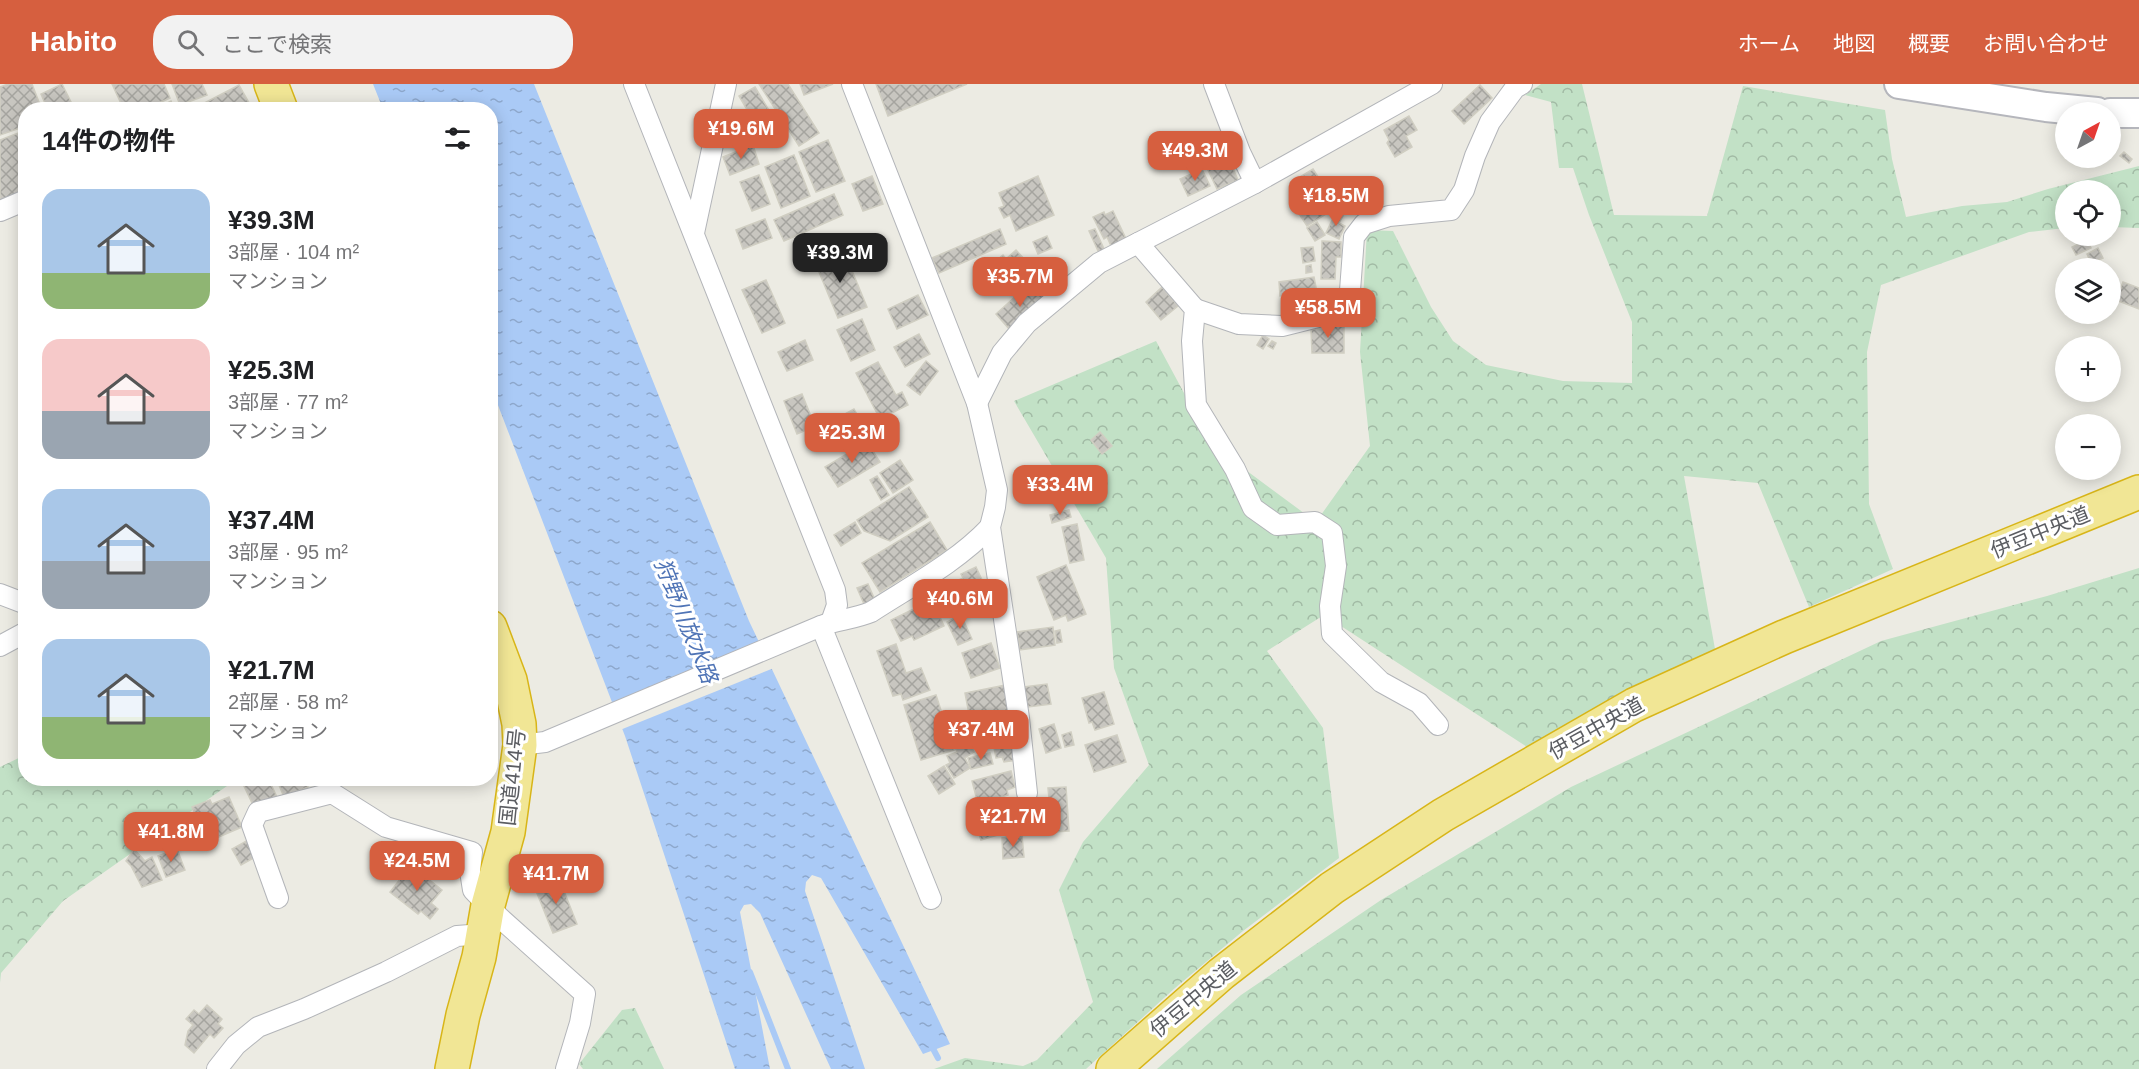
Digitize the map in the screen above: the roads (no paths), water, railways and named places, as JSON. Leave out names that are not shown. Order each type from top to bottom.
[{"type":"highway","points":[[271,84],[278,102]]},
{"type":"highway","name":"伊豆中央道","points":[[1113,1069],[1221,974],[1332,888],[1443,815],[1634,705],[1784,637],[2139,492]]},
{"type":"highway","name":"伊豆中央道","points":[[1128,1069],[1229,982],[1335,898],[1436,831],[1529,778],[1667,703],[1784,650],[2139,510]]},
{"type":"highway","name":"国道414号","points":[[452,1069],[463,1015],[479,957],[485,919],[508,832],[520,745],[519,724],[510,680],[498,648]]},
{"type":"main road","points":[[1899,84],[1955,89],[2055,105]]},
{"type":"main road","points":[[2121,113],[2139,113]]},
{"type":"street","points":[[634,84],[835,590],[837,605],[820,627]]},
{"type":"street","points":[[694,233],[726,84]]},
{"type":"street","points":[[852,84],[977,403],[997,490],[990,527],[1019,718],[1027,793]]},
{"type":"street","points":[[1214,84],[1240,152],[1255,183]]},
{"type":"street","points":[[977,403],[1002,353],[1027,323],[1099,263],[1255,183],[1432,84]]},
{"type":"street","points":[[1138,243],[1195,309],[1239,324],[1282,326],[1342,311],[1349,304],[1354,237],[1364,224],[1389,216],[1451,210],[1464,190],[1475,156],[1490,122],[1515,88],[1522,84]]},
{"type":"street","points":[[0,211],[18,203]]},
{"type":"street","points":[[1195,309],[1192,341],[1196,405],[1253,508],[1277,525],[1316,522],[1332,533],[1336,566],[1330,606],[1332,634],[1382,682],[1419,703],[1438,724]]},
{"type":"street","points":[[520,745],[544,742],[820,627],[857,618],[871,612],[959,554],[977,541],[990,527]]},
{"type":"street","points":[[0,594],[18,601]]},
{"type":"street","points":[[820,627],[931,899]]},
{"type":"street","points":[[0,646],[18,636]]},
{"type":"street","points":[[279,898],[252,825],[258,812],[332,792],[386,827],[472,852],[470,872],[473,890],[485,919],[585,994],[580,1023],[566,1069]]},
{"type":"street","points":[[217,1069],[236,1045],[258,1027],[386,972],[485,919]]},
{"type":"water","name":"狩野川放水路","points":[[373,84],[534,84],[749,621],[950,1044],[923,1054],[821,878],[812,875],[806,882],[805,891],[865,1069],[831,1069],[760,913],[751,904],[744,905],[740,912],[770,1069],[735,1069],[625,736],[498,405],[498,102],[380,102]]},
{"type":"waterway","points":[[750,972],[788,1069]]},
{"type":"waterway","points":[[930,1043],[938,1058]]}]
